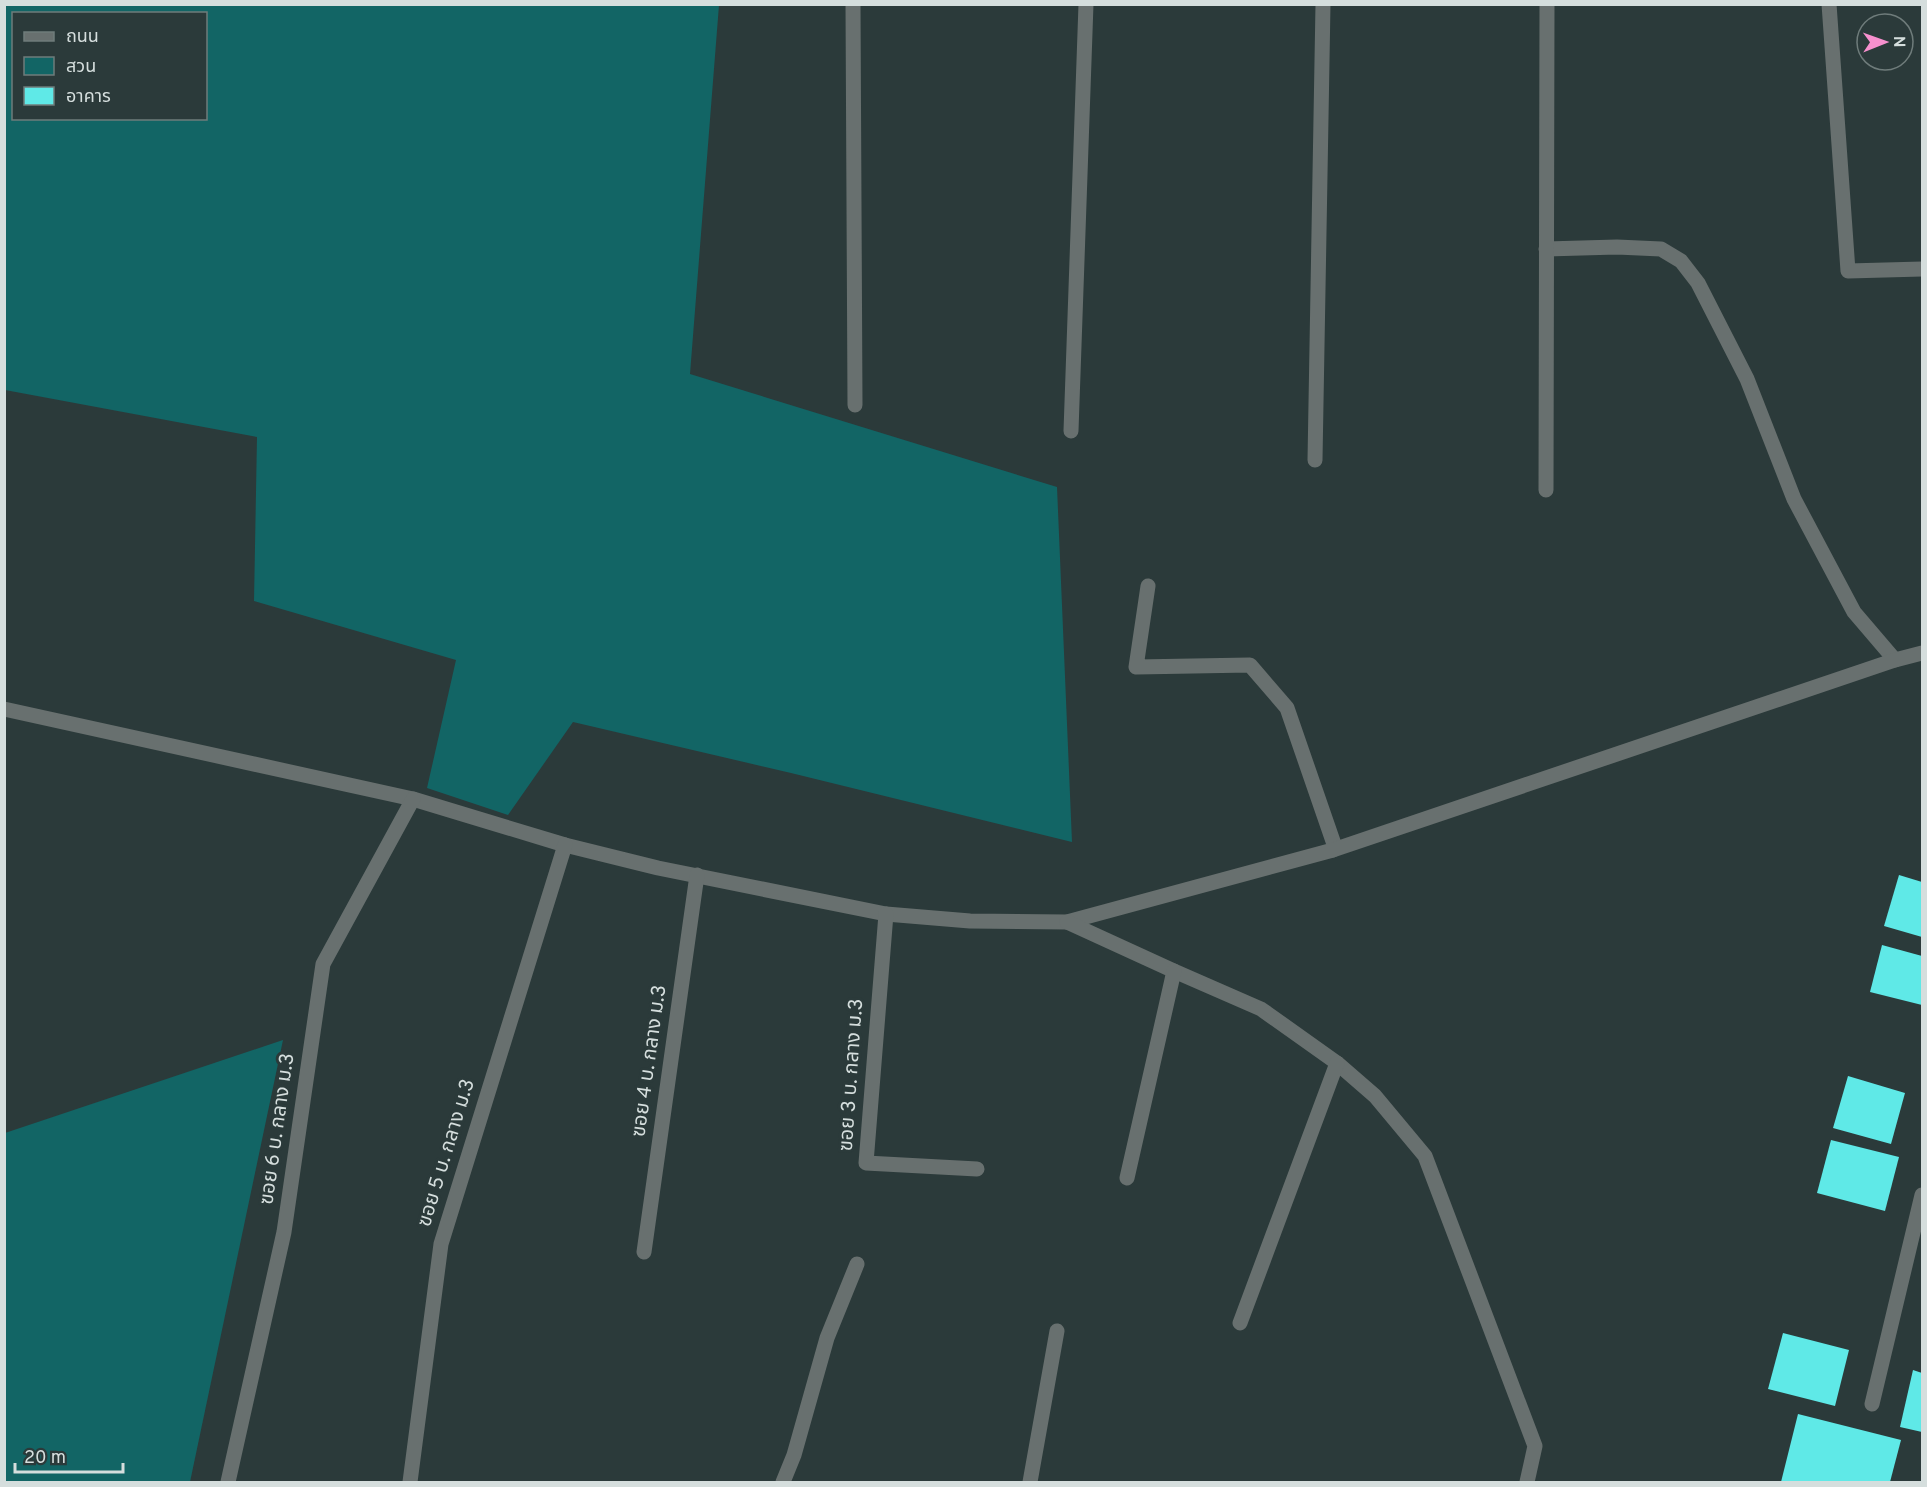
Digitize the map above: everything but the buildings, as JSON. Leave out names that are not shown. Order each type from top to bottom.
[{"type":"street","points":[[853,4],[855,405]]},
{"type":"street","points":[[1071,431],[1086,4]]},
{"type":"street","points":[[1315,460],[1323,4]]},
{"type":"street","points":[[1546,490],[1547,4]]},
{"type":"street","points":[[1830,4],[1848,272],[1923,269]]},
{"type":"street","points":[[1546,249],[1617,247],[1661,249],[1680,261],[1698,283],[1748,379],[1794,499],[1854,612],[1895,660]]},
{"type":"street","points":[[1148,585],[1136,667],[1250,665],[1287,708],[1335,847],[1334,850]]},
{"type":"street","points":[[4,710],[412,799],[565,845],[886,914],[970,921],[1067,922],[1334,850],[1923,652]]},
{"type":"street","name":"ฃอย 6 บ. กลาง ม.3","points":[[228,1482],[284,1232],[323,964],[412,799]]},
{"type":"street","name":"ฃอย 5 บ. กลาง ม.3","points":[[410,1482],[441,1244],[565,845]]},
{"type":"street","name":"ฃอย 4 บ. กลาง ม.3","points":[[644,1252],[697,875]]},
{"type":"street","name":"ฃอย 3 บ. กลาง ม.3","points":[[886,914],[866,1164],[977,1169]]},
{"type":"street","points":[[1067,922],[1261,1008],[1337,1063],[1375,1096],[1425,1156],[1535,1446],[1527,1482]]},
{"type":"street","points":[[1127,1178],[1174,971]]},
{"type":"street","points":[[1240,1323],[1337,1063]]},
{"type":"street","points":[[1872,1404],[1923,1196]]},
{"type":"street","points":[[783,1482],[794,1455],[827,1338],[857,1264]]},
{"type":"street","points":[[1030,1482],[1057,1331]]},
{"type":"green space","points":[[4,5],[719,5],[690,374],[1057,487],[1072,842],[573,722],[508,815],[427,788],[456,660],[254,601],[257,437],[5,390]]},
{"type":"green space","points":[[283,1040],[190,1482],[5,1482],[5,1133]]}]
